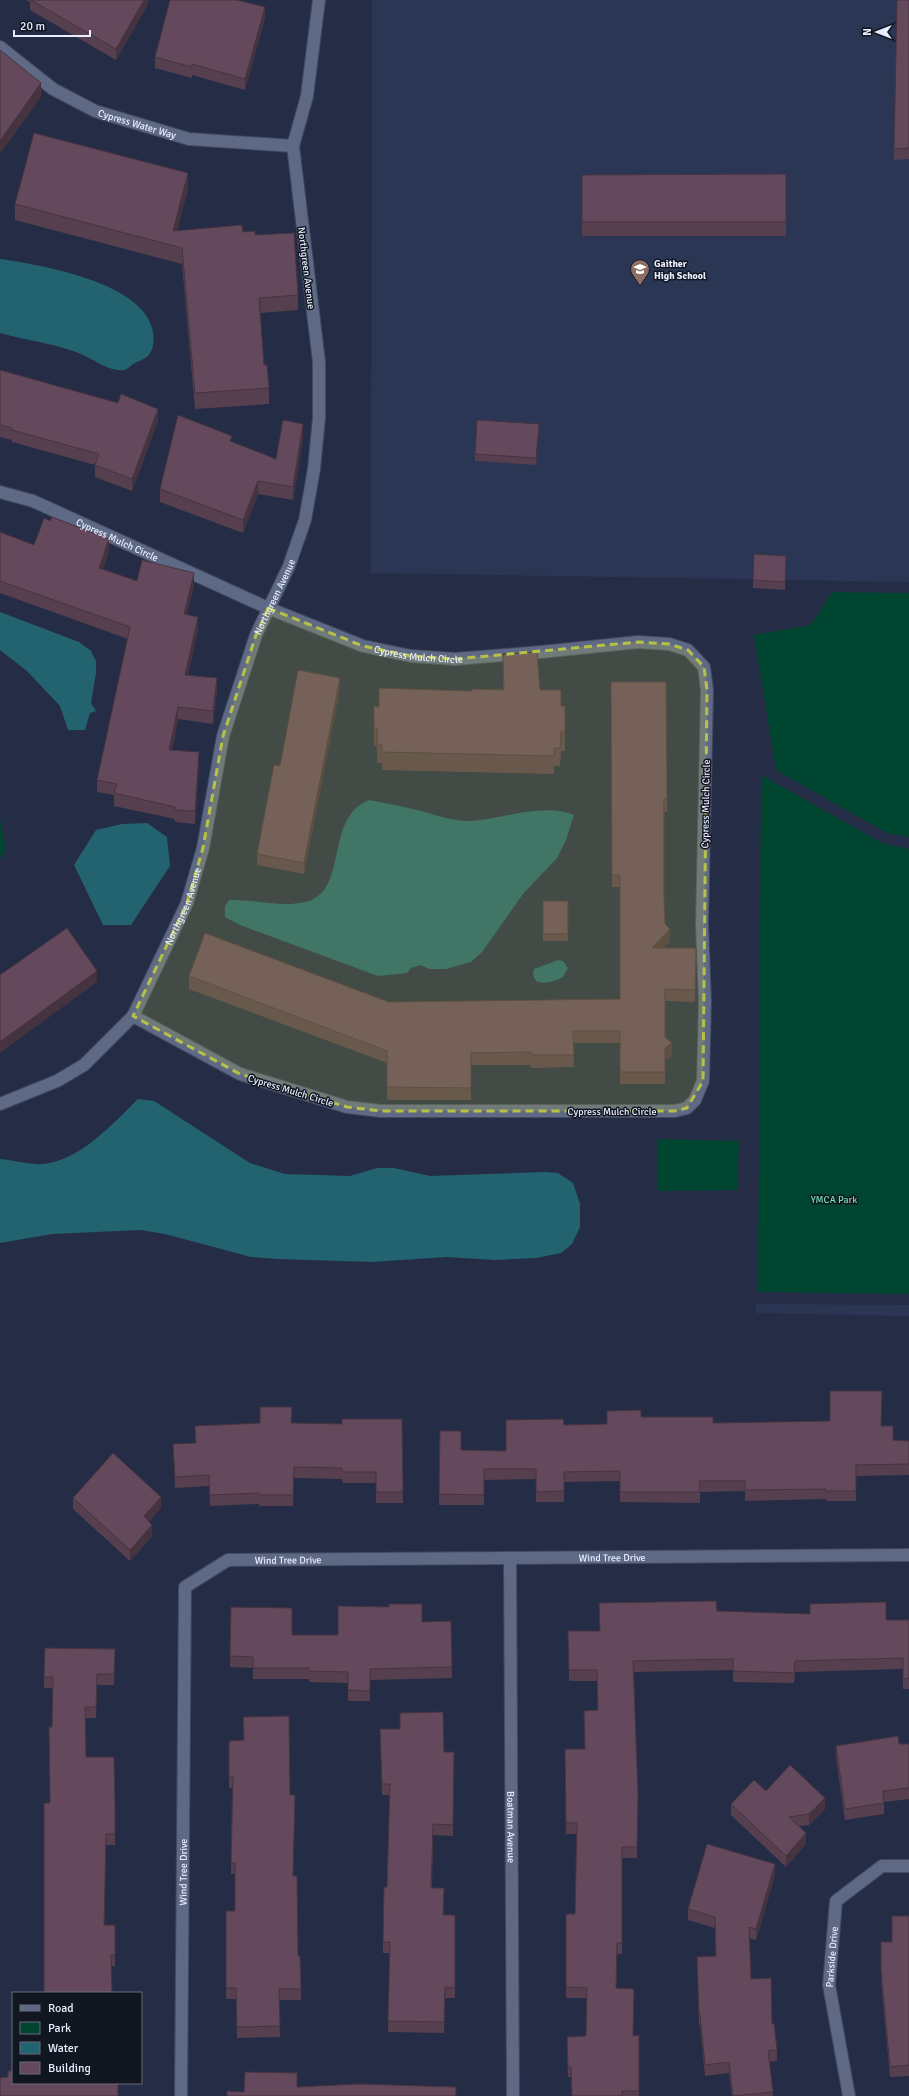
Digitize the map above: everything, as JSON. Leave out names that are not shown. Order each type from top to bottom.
[{"type":"street","name":"Northgreen Avenue","points":[[0,1104],[58,1081],[84,1065],[134,1016],[187,903],[203,848],[224,736],[256,635],[289,566],[304,520],[314,468],[319,418],[319,362],[293,146],[307,96],[319,0]]},
{"type":"street","name":"Cypress Water Way","points":[[0,47],[53,90],[96,111],[189,139],[293,146]]},
{"type":"street","name":"Cypress Mulch Circle","points":[[0,492],[32,502],[268,608],[363,646],[411,656],[455,659],[638,642],[670,644],[688,650],[704,667],[707,690],[702,924],[704,1002],[703,1081],[695,1100],[687,1108],[675,1111],[381,1111],[347,1107],[240,1074],[134,1016]]},
{"type":"street","name":"Wind Tree Drive","points":[[181,2096],[185,1587],[228,1560],[909,1555]]},
{"type":"street","name":"Boatman Avenue","points":[[510,1558],[513,2096]]},
{"type":"street","name":"Parkside Drive","points":[[849,2096],[829,1985],[836,1901],[882,1866],[909,1866]]},
{"type":"highlighted area","points":[[268,608],[363,646],[411,656],[455,659],[638,642],[669,644],[688,650],[704,667],[707,690],[703,1081],[687,1108],[675,1111],[381,1111],[347,1107],[240,1074],[133,1016],[187,903],[203,848],[223,736],[256,635]]},
{"type":"shaded area","name":"Gaither High School","points":[[372,0],[909,0],[909,582],[371,573]]},
{"type":"shaded area","points":[[756,1304],[909,1305],[909,1316],[756,1313]]},
{"type":"green space","points":[[832,592],[909,593],[909,837],[887,833],[776,770],[754,635],[811,625]]},
{"type":"green space","name":"YMCA Park","points":[[761,775],[882,843],[909,849],[909,1294],[758,1292]]},
{"type":"green space","points":[[0,819],[6,849],[0,859]]},
{"type":"green space","points":[[658,1139],[739,1141],[737,1190],[657,1191]]},
{"type":"water","points":[[0,259],[70,273],[96,282],[120,293],[139,307],[151,324],[153,345],[151,352],[147,357],[125,370],[117,370],[104,366],[71,350],[0,333]]},
{"type":"water","points":[[0,612],[79,642],[91,651],[96,661],[96,673],[91,703],[96,711],[90,713],[85,730],[68,730],[60,706],[27,671],[0,650]]},
{"type":"water","points":[[369,800],[461,821],[481,820],[548,810],[561,811],[574,815],[566,840],[557,858],[523,894],[482,952],[471,962],[446,969],[429,969],[421,965],[411,968],[407,973],[378,976],[240,925],[225,917],[225,906],[229,900],[296,904],[305,902],[319,895],[328,884],[333,870],[340,838],[346,822],[355,809]]},
{"type":"water","points":[[147,823],[167,837],[170,866],[131,925],[103,925],[74,865],[96,830],[122,824]]},
{"type":"water","points":[[558,960],[563,961],[568,968],[563,977],[546,983],[536,981],[533,975],[534,969]]},
{"type":"water","points":[[138,1099],[154,1101],[250,1163],[285,1174],[350,1176],[377,1168],[394,1168],[430,1176],[544,1172],[558,1173],[573,1183],[580,1204],[580,1227],[572,1244],[561,1253],[536,1258],[495,1260],[447,1257],[372,1262],[251,1257],[165,1234],[140,1230],[52,1234],[0,1243],[0,1159],[32,1164],[43,1164],[70,1156],[95,1140]]},
{"type":"building","points":[[31,0],[144,0],[116,49]]},
{"type":"building","points":[[170,0],[237,0],[265,7],[245,79],[192,64],[192,67],[155,57]]},
{"type":"building","points":[[897,0],[909,0],[909,148],[894,149]]},
{"type":"building","points":[[0,50],[41,83],[0,141]]},
{"type":"building","points":[[34,133],[188,173],[173,231],[242,225],[243,232],[255,231],[255,235],[294,233],[298,295],[259,298],[264,365],[267,365],[269,388],[195,393],[182,248],[15,204]]},
{"type":"building","points":[[786,174],[786,222],[582,222],[582,175]]},
{"type":"building","points":[[0,370],[118,403],[121,394],[158,409],[132,479],[95,465],[99,454],[12,430],[12,428],[0,425]]},
{"type":"building","points":[[178,415],[232,436],[230,441],[276,459],[283,420],[303,424],[293,487],[258,481],[243,520],[160,489]]},
{"type":"building","points":[[477,420],[539,424],[536,458],[475,454]]},
{"type":"building","points":[[52,517],[109,539],[99,568],[137,581],[142,560],[194,573],[184,614],[198,617],[185,675],[217,678],[213,711],[178,707],[169,750],[199,752],[195,811],[175,810],[175,807],[114,793],[117,784],[97,780],[130,627],[0,581],[0,532],[34,545],[44,518],[50,521]]},
{"type":"building","points":[[754,554],[786,556],[785,582],[753,580]]},
{"type":"building","points":[[537,652],[540,690],[561,690],[561,706],[565,706],[565,732],[561,732],[560,748],[554,748],[554,756],[382,752],[382,745],[377,745],[377,728],[374,728],[374,706],[379,707],[379,688],[472,691],[472,689],[504,690],[503,654]]},
{"type":"building","points":[[298,670],[340,678],[304,863],[257,854],[274,765],[280,766]]},
{"type":"building","points":[[611,682],[666,682],[667,799],[664,799],[664,899],[665,924],[670,929],[652,948],[696,948],[695,990],[665,989],[665,1037],[672,1043],[665,1048],[665,1072],[620,1072],[620,1031],[573,1031],[574,1055],[531,1055],[531,1052],[471,1053],[471,1088],[387,1087],[387,1051],[189,976],[205,933],[389,1002],[620,999],[620,875],[612,875]]},
{"type":"building","points":[[543,901],[568,901],[568,934],[543,934]]},
{"type":"building","points":[[67,928],[97,971],[0,1042],[0,975]]},
{"type":"building","points":[[830,1391],[882,1391],[881,1426],[893,1426],[893,1440],[909,1441],[909,1464],[856,1465],[856,1491],[826,1491],[826,1489],[745,1490],[745,1481],[699,1481],[700,1492],[620,1492],[620,1471],[564,1472],[564,1491],[536,1492],[536,1469],[484,1469],[484,1495],[439,1494],[440,1431],[461,1431],[461,1450],[506,1451],[506,1420],[563,1419],[564,1425],[607,1424],[607,1411],[641,1410],[641,1417],[713,1417],[713,1423],[830,1421]]},
{"type":"building","points":[[260,1407],[292,1407],[291,1423],[342,1424],[342,1419],[402,1419],[403,1492],[376,1492],[376,1472],[343,1472],[342,1468],[294,1467],[293,1495],[259,1495],[259,1493],[210,1495],[209,1475],[175,1477],[173,1444],[196,1443],[195,1426],[260,1423]]},
{"type":"building","points":[[113,1453],[161,1497],[144,1516],[152,1525],[130,1550],[73,1498]]},
{"type":"building","points":[[716,1601],[717,1611],[810,1614],[810,1604],[886,1602],[886,1620],[909,1620],[909,1678],[903,1679],[903,1658],[795,1661],[794,1673],[733,1671],[733,1659],[633,1661],[638,1794],[637,1847],[622,1847],[622,1943],[617,1943],[616,1988],[634,1989],[633,2036],[639,2035],[639,2091],[622,2091],[622,2096],[572,2096],[571,2067],[568,2067],[567,2037],[586,2036],[587,1988],[566,1987],[566,1914],[575,1914],[577,1823],[566,1823],[565,1749],[585,1749],[584,1711],[598,1710],[597,1670],[569,1670],[568,1631],[600,1631],[599,1603]]},
{"type":"building","points":[[389,1604],[422,1604],[422,1622],[451,1621],[452,1667],[370,1669],[370,1691],[348,1690],[348,1672],[309,1671],[309,1668],[253,1668],[253,1657],[230,1656],[231,1607],[292,1608],[292,1635],[338,1635],[338,1606],[389,1607]]},
{"type":"building","points":[[45,1648],[115,1649],[114,1674],[97,1674],[96,1707],[85,1707],[86,1757],[114,1757],[115,1834],[106,1834],[104,1925],[115,1925],[115,1955],[111,1955],[112,1992],[44,1992],[44,1803],[50,1803],[49,1727],[52,1727],[53,1677],[44,1677]]},
{"type":"building","points":[[443,1712],[444,1752],[454,1752],[453,1825],[433,1824],[431,1888],[444,1888],[443,1915],[455,1915],[455,1988],[445,1987],[444,2022],[388,2021],[390,1942],[383,1942],[384,1887],[387,1887],[390,1784],[382,1784],[380,1729],[400,1729],[400,1713]]},
{"type":"building","points":[[289,1716],[290,1795],[295,1795],[293,1876],[297,1876],[298,1956],[300,1956],[301,1989],[279,1989],[280,2026],[237,2027],[236,1988],[226,1988],[226,1911],[235,1911],[235,1863],[231,1863],[233,1777],[229,1777],[229,1741],[244,1740],[243,1717]]},
{"type":"building","points":[[898,1736],[899,1744],[909,1744],[909,1788],[883,1791],[884,1803],[845,1809],[836,1746]]},
{"type":"building","points":[[790,1765],[825,1798],[809,1814],[789,1817],[806,1833],[786,1856],[731,1804],[754,1780],[766,1791]]},
{"type":"building","points":[[707,1844],[775,1864],[756,1929],[749,1927],[751,1979],[771,1978],[772,2024],[774,2023],[777,2050],[768,2051],[773,2092],[733,2096],[729,2062],[705,2065],[699,2014],[697,1957],[716,1956],[715,1917],[688,1909]]},
{"type":"building","points":[[892,1916],[909,1916],[909,2065],[890,2067],[881,1970],[881,1942],[892,1942]]},
{"type":"building","points":[[8,2071],[12,2071],[12,2084],[118,2084],[118,2096],[0,2096],[0,2078],[8,2077]]},
{"type":"building","points":[[245,2072],[297,2073],[297,2087],[359,2084],[456,2087],[456,2096],[227,2096],[227,2091],[244,2092]]},
{"type":"place","name":"Gaither High School","points":[[640,286]]}]
